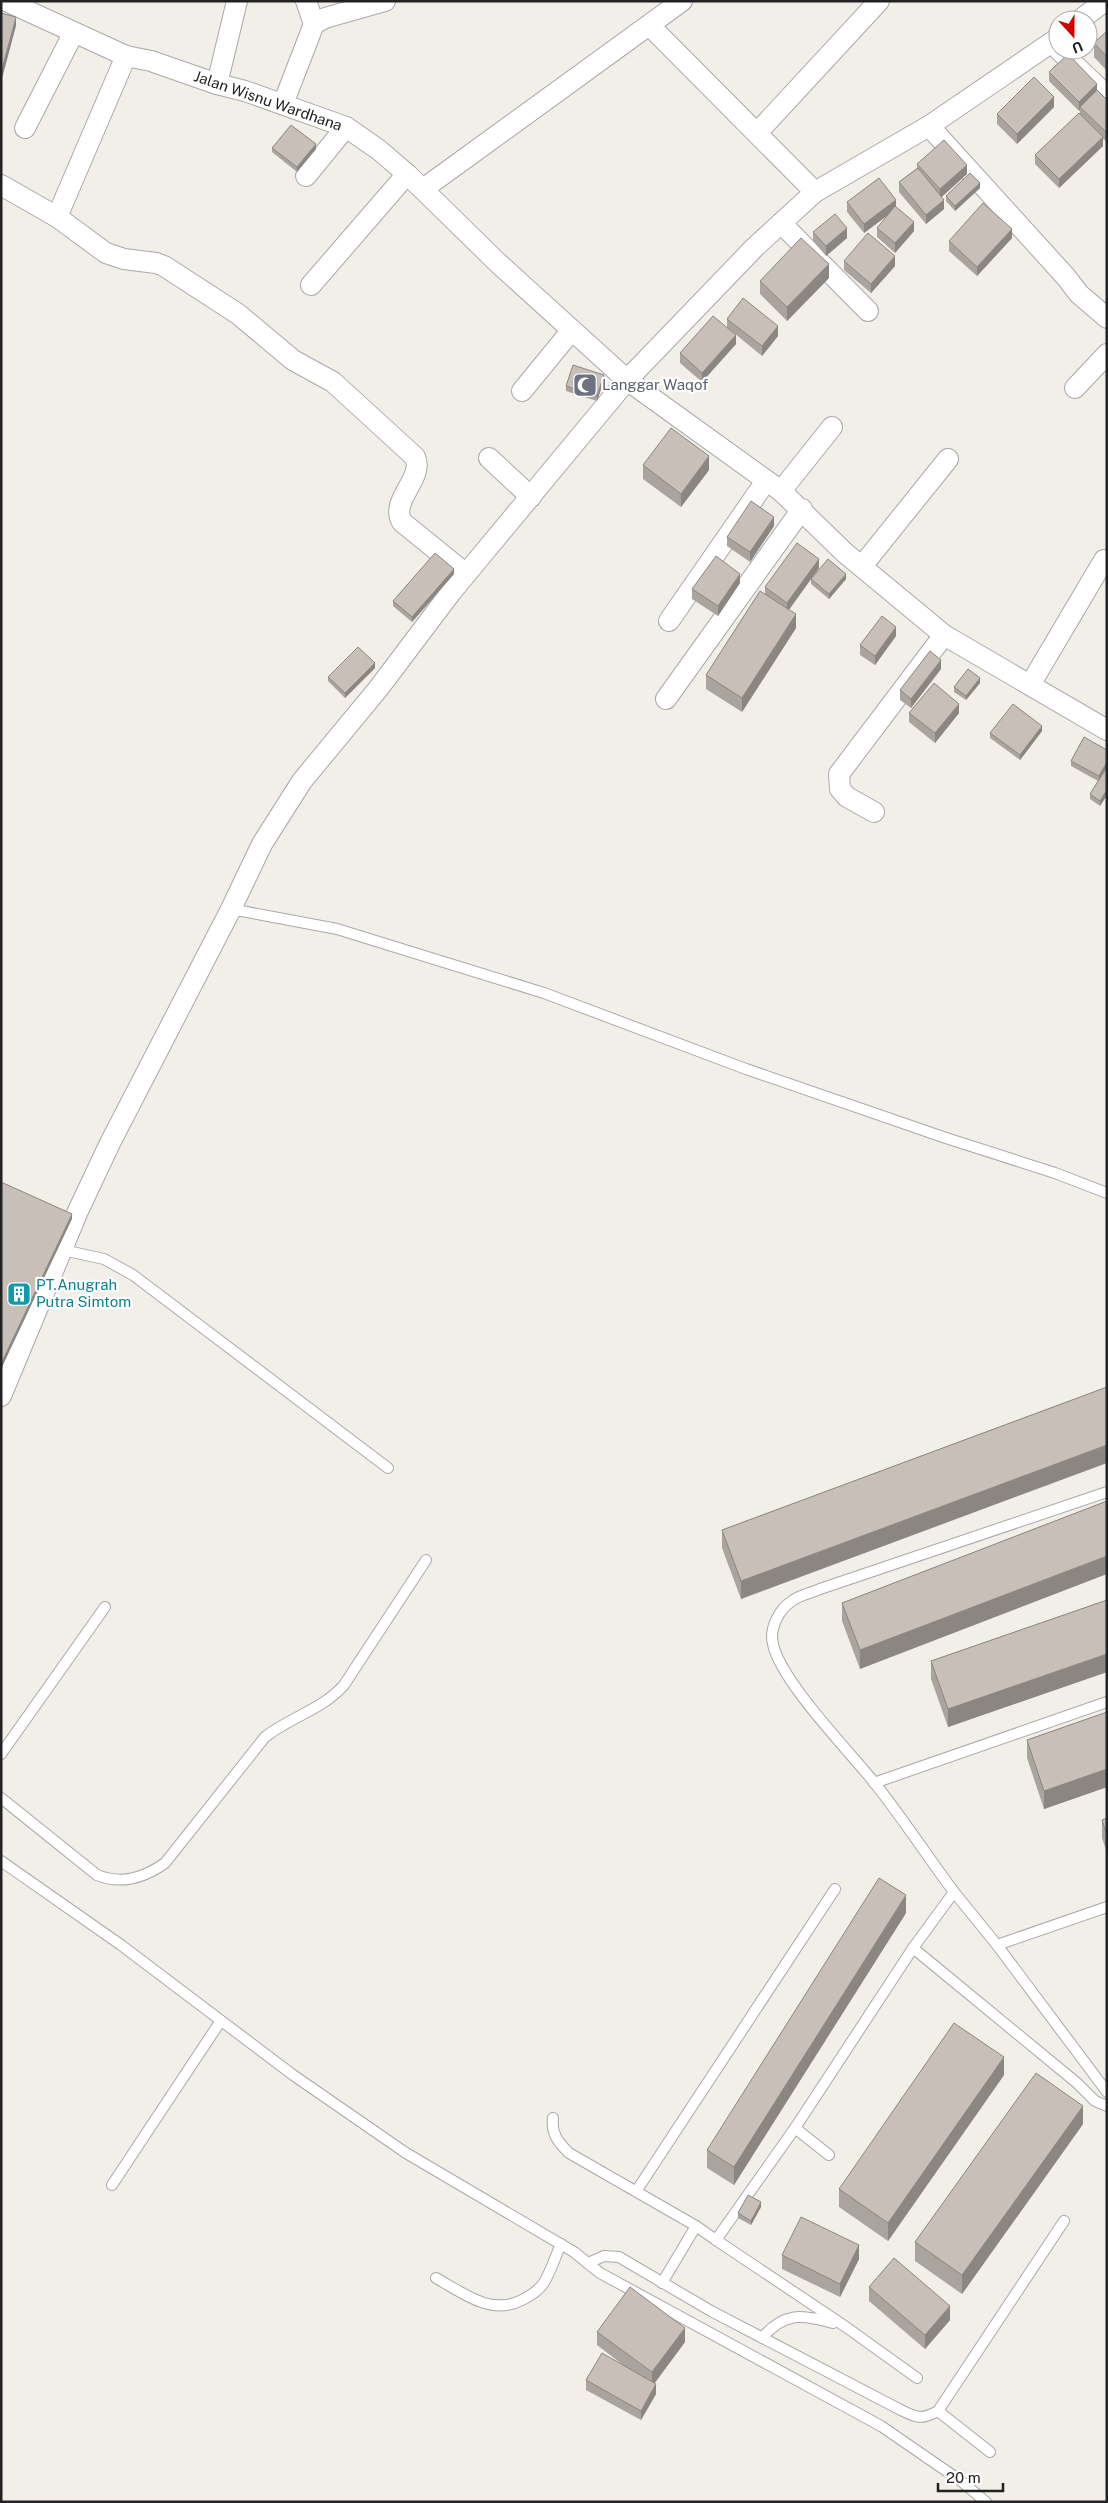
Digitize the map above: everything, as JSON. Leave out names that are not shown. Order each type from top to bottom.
[{"type":"street","name":"Jalan Wisnu Wardhana","points":[[6,1],[73,34],[126,56],[152,61],[346,127],[379,150],[407,174],[498,263],[627,380],[774,486],[802,509],[862,566],[944,635],[1107,730]]},
{"type":"street","points":[[218,84],[237,1]]},
{"type":"street","points":[[306,1],[314,24]]},
{"type":"street","points":[[283,104],[314,24],[325,18],[385,1]]},
{"type":"street","points":[[423,189],[682,1]]},
{"type":"street","points":[[757,133],[879,1]]},
{"type":"street","points":[[1093,10],[1104,2]]},
{"type":"street","points":[[650,26],[815,192]]},
{"type":"street","points":[[26,128],[73,34]]},
{"type":"street","points":[[1,1396],[110,1143],[231,909],[262,844],[302,781],[378,689],[466,574],[627,380],[755,248],[815,192],[929,126],[1048,51]]},
{"type":"street","points":[[57,217],[126,56]]},
{"type":"street","points":[[1072,60],[1107,96]]},
{"type":"street","points":[[929,126],[1079,294],[1107,318]]},
{"type":"street","points":[[306,176],[346,127]]},
{"type":"street","points":[[311,285],[407,174]]},
{"type":"street","points":[[1,184],[57,217],[112,256],[164,266],[238,314],[293,360],[334,382],[415,457],[417,468],[400,506],[398,516],[402,522],[466,574]]},
{"type":"street","points":[[781,224],[868,310]]},
{"type":"street","points":[[522,391],[572,330]]},
{"type":"street","points":[[1075,388],[1107,354]]},
{"type":"street","points":[[669,621],[774,486],[832,426]]},
{"type":"street","points":[[488,458],[531,496]]},
{"type":"street","points":[[862,566],[948,459]]},
{"type":"street","points":[[666,699],[802,509]]},
{"type":"street","points":[[1030,685],[1104,560]]},
{"type":"street","points":[[874,812],[847,797],[840,790],[840,774],[944,635]]},
{"type":"lane","points":[[231,909],[337,928],[544,993],[746,1069],[946,1138],[1055,1173],[1107,1193]]},
{"type":"lane","points":[[63,1250],[104,1260],[134,1274],[388,1468]]},
{"type":"lane","points":[[1107,1492],[792,1600],[780,1613],[773,1630],[772,1644],[782,1666],[816,1712],[874,1783],[954,1892],[997,1945],[1107,2092]]},
{"type":"lane","points":[[1,1798],[97,1875],[106,1879],[125,1880],[152,1872],[165,1863],[265,1737],[277,1728],[333,1697],[344,1685],[426,1560]]},
{"type":"lane","points":[[1,1754],[105,1607]]},
{"type":"lane","points":[[874,1783],[1107,1702]]},
{"type":"lane","points":[[1,1860],[122,1945],[220,2022],[406,2153],[561,2244],[600,2273],[881,2426],[961,2481],[986,2502]]},
{"type":"lane","points":[[637,2190],[835,1889]]},
{"type":"lane","points":[[716,2240],[794,2128],[913,1948],[954,1892]]},
{"type":"lane","points":[[997,1945],[1107,1907]]},
{"type":"lane","points":[[913,1948],[1077,2083],[1095,2101],[1107,2106]]},
{"type":"lane","points":[[112,2184],[220,2022]]},
{"type":"lane","points":[[553,2118],[552,2128],[556,2139],[568,2153],[637,2190],[696,2226],[846,2327],[917,2378]]},
{"type":"lane","points":[[794,2128],[829,2155]]},
{"type":"lane","points":[[588,2263],[599,2257],[614,2255],[762,2338],[913,2416],[925,2418],[938,2411],[1064,2221]]},
{"type":"lane","points":[[662,2283],[696,2226]]},
{"type":"lane","points":[[436,2278],[481,2302],[500,2307],[509,2306],[531,2296],[542,2285],[561,2244]]},
{"type":"lane","points":[[762,2338],[772,2326],[796,2316],[814,2317],[846,2327]]},
{"type":"lane","points":[[938,2411],[990,2452]]},
{"type":"building","points":[[1,13],[16,17],[1,73]]},
{"type":"building","points":[[1107,31],[1107,57],[1098,47],[1098,39]]},
{"type":"building","points":[[1062,60],[1074,60],[1097,84],[1079,102],[1049,72]]},
{"type":"building","points":[[1034,77],[1054,97],[1017,134],[997,114]]},
{"type":"building","points":[[1097,90],[1107,100],[1106,132],[1080,107]]},
{"type":"building","points":[[1079,113],[1103,137],[1059,179],[1035,155]]},
{"type":"building","points":[[291,125],[316,144],[297,167],[272,148]]},
{"type":"building","points":[[944,140],[967,165],[940,189],[917,164]]},
{"type":"building","points":[[918,168],[944,200],[926,215],[899,182]]},
{"type":"building","points":[[970,173],[980,183],[955,206],[946,196]]},
{"type":"building","points":[[879,178],[896,200],[864,224],[847,202]]},
{"type":"building","points":[[983,203],[1012,229],[977,267],[949,241]]},
{"type":"building","points":[[895,206],[914,222],[895,243],[877,228]]},
{"type":"building","points":[[835,214],[847,228],[826,246],[813,232]]},
{"type":"building","points":[[868,233],[895,256],[871,284],[844,261]]},
{"type":"building","points":[[801,238],[829,264],[787,307],[760,281]]},
{"type":"building","points":[[743,298],[778,326],[762,346],[727,319]]},
{"type":"building","points":[[713,316],[736,335],[702,373],[680,353]]},
{"type":"building","name":"Langgar Waqof","points":[[573,365],[604,375],[597,396],[566,386]]},
{"type":"building","points":[[671,428],[709,456],[681,494],[643,465]]},
{"type":"building","points":[[751,501],[774,517],[750,552],[727,537]]},
{"type":"building","points":[[797,543],[819,559],[787,603],[765,587]]},
{"type":"building","points":[[435,553],[454,569],[412,617],[393,601]]},
{"type":"building","points":[[716,556],[740,574],[718,606],[692,589]]},
{"type":"building","points":[[828,559],[846,574],[829,594],[811,579]]},
{"type":"building","points":[[760,591],[796,614],[742,698],[706,675]]},
{"type":"building","points":[[882,616],[896,627],[875,656],[860,645]]},
{"type":"building","points":[[358,647],[375,663],[345,693],[328,677]]},
{"type":"building","points":[[930,651],[941,660],[911,699],[900,690]]},
{"type":"building","points":[[968,669],[980,678],[966,696],[954,687]]},
{"type":"building","points":[[934,683],[959,704],[935,733],[909,713]]},
{"type":"building","points":[[1013,704],[1042,726],[1020,755],[990,733]]},
{"type":"building","points":[[1084,737],[1107,750],[1107,762],[1099,776],[1071,761]]},
{"type":"building","points":[[1107,767],[1107,790],[1100,801],[1090,794]]},
{"type":"building","name":"PT.Anugrah Putra Simtom","points":[[1,1182],[72,1214],[1,1364]]},
{"type":"building","points":[[1107,1387],[1107,1445],[741,1581],[722,1530]]},
{"type":"building","points":[[1107,1501],[1107,1556],[860,1650],[842,1603]]},
{"type":"building","points":[[1107,1600],[1107,1654],[948,1709],[931,1661]]},
{"type":"building","points":[[1107,1712],[1107,1769],[1044,1791],[1027,1740]]},
{"type":"building","points":[[1107,1818],[1107,1835],[1102,1820]]},
{"type":"building","points":[[879,1878],[906,1895],[734,2167],[707,2150]]},
{"type":"building","points":[[954,2023],[1004,2057],[888,2223],[839,2189]]},
{"type":"building","points":[[1036,2073],[1083,2106],[962,2275],[915,2242]]},
{"type":"building","points":[[748,2195],[761,2202],[751,2221],[738,2213]]},
{"type":"building","points":[[801,2217],[859,2245],[840,2284],[782,2255]]},
{"type":"building","points":[[894,2258],[950,2306],[925,2335],[869,2287]]},
{"type":"building","points":[[630,2287],[685,2328],[652,2372],[597,2332]]},
{"type":"building","points":[[602,2353],[656,2384],[641,2411],[586,2380]]},
{"type":"place","name":"Langgar Waqof","points":[[585,385]]},
{"type":"place","name":"PT.Anugrah Putra Simtom","points":[[19,1294]]}]
